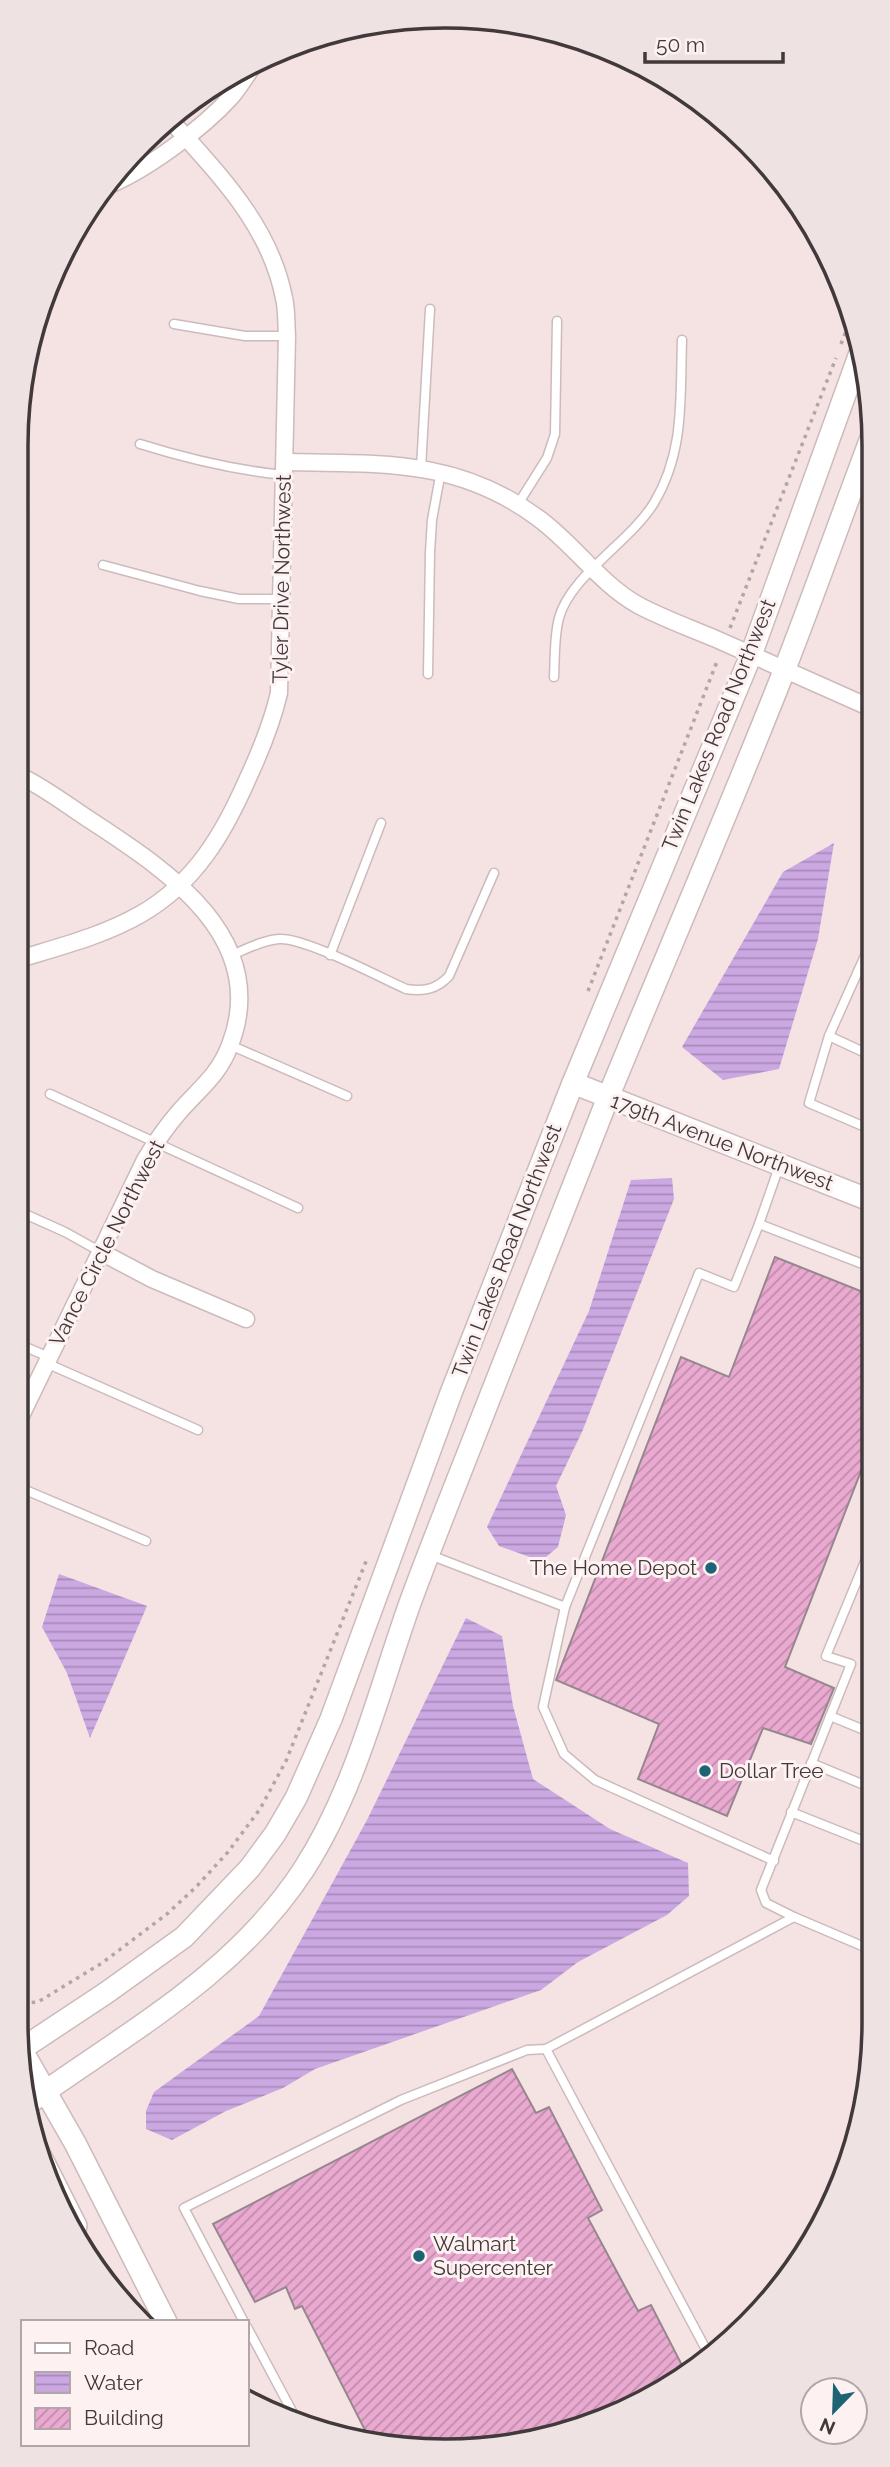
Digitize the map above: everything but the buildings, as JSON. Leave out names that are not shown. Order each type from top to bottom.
[{"type":"street","points":[[127,175],[149,164],[212,116],[242,81]]},
{"type":"street","name":"Tyler Drive Northwest","points":[[28,956],[114,927],[141,914],[181,886],[226,826],[272,723],[279,693],[285,469],[285,299],[265,239],[246,207],[176,126]]},
{"type":"street","name":"Twin Lakes Road Northwest","points":[[29,2043],[138,1972],[184,1937],[250,1868],[275,1834],[296,1798],[331,1719],[442,1417],[573,1083],[751,654],[850,349]]},
{"type":"street","name":"Twin Lakes Road Northwest","points":[[37,2097],[168,2007],[220,1966],[251,1936],[303,1870],[326,1830],[361,1751],[411,1601],[445,1512],[608,1098],[784,670],[862,462]]},
{"type":"street","points":[[285,469],[393,464],[441,471],[495,490],[539,518],[614,589],[641,606],[862,704]]},
{"type":"street","name":"Vance Circle Northwest","points":[[28,782],[153,861],[181,886],[221,934],[232,955],[239,981],[237,1023],[230,1045],[211,1081],[182,1108],[145,1160],[28,1401]]},
{"type":"street","name":"179th Avenue Northwest","points":[[573,1083],[862,1197]]},
{"type":"street","points":[[101,1252],[152,1279],[246,1319]]},
{"type":"street","points":[[37,2097],[75,2143],[165,2320]]},
{"type":"lane","points":[[421,467],[430,309]]},
{"type":"lane","points":[[518,504],[547,458],[555,434],[557,321]]},
{"type":"lane","points":[[174,324],[245,336],[287,336]]},
{"type":"lane","points":[[554,677],[559,617],[566,600],[642,520],[668,472],[679,432],[682,340]]},
{"type":"lane","points":[[140,443],[191,460],[242,471],[285,469]]},
{"type":"lane","points":[[428,674],[432,520],[441,471]]},
{"type":"lane","points":[[103,565],[239,599],[283,599]]},
{"type":"lane","points":[[330,955],[382,824]]},
{"type":"lane","points":[[232,955],[279,939],[298,941],[406,989],[423,991],[439,986],[449,975],[494,873]]},
{"type":"lane","points":[[862,962],[829,1036],[809,1103],[862,1126]]},
{"type":"lane","points":[[829,1036],[862,1051]]},
{"type":"lane","points":[[230,1045],[347,1096]]},
{"type":"lane","points":[[50,1094],[298,1208]]},
{"type":"lane","points":[[774,1861],[595,1780],[564,1754],[543,1707],[565,1608],[699,1273],[734,1287],[780,1164]]},
{"type":"lane","points":[[28,1215],[101,1252]]},
{"type":"lane","points":[[759,1224],[862,1264]]},
{"type":"lane","points":[[28,1349],[198,1430]]},
{"type":"lane","points":[[28,1491],[146,1541]]},
{"type":"lane","points":[[430,1555],[565,1608]]},
{"type":"lane","points":[[862,1569],[826,1656],[850,1664],[761,1891],[766,1903],[862,1946]]},
{"type":"lane","points":[[830,1716],[862,1729]]},
{"type":"lane","points":[[811,1763],[862,1784]]},
{"type":"lane","points":[[792,1812],[862,1839]]},
{"type":"lane","points":[[243,2320],[184,2208],[401,2100],[527,2050],[546,2049],[793,1917]]},
{"type":"lane","points":[[546,2049],[705,2348]]},
{"type":"lane","points":[[248,2329],[291,2409]]},
{"type":"path","points":[[730,630],[836,357]]},
{"type":"path","points":[[584,1002],[719,657]]},
{"type":"path","points":[[28,2003],[38,2002],[102,1963],[167,1914],[228,1852],[260,1809],[286,1760],[368,1557]]},
{"type":"water","points":[[834,843],[818,939],[779,1069],[723,1080],[682,1047],[783,872]]},
{"type":"water","points":[[672,1178],[674,1199],[582,1432],[556,1486],[566,1515],[558,1547],[541,1561],[499,1546],[487,1527],[589,1311],[631,1180]]},
{"type":"water","points":[[59,1574],[147,1606],[90,1738],[67,1673],[42,1627]]},
{"type":"water","points":[[466,1618],[502,1636],[513,1706],[533,1779],[610,1829],[688,1863],[689,1896],[667,1915],[578,1962],[541,1990],[315,2069],[283,2088],[226,2111],[172,2140],[146,2129],[146,2111],[154,2092],[259,2016],[367,1820]]},
{"type":"place","name":"The Home Depot","points":[[711,1568]]},
{"type":"place","name":"Dollar Tree","points":[[705,1771]]},
{"type":"place","name":"Walmart Supercenter","points":[[419,2256]]}]
